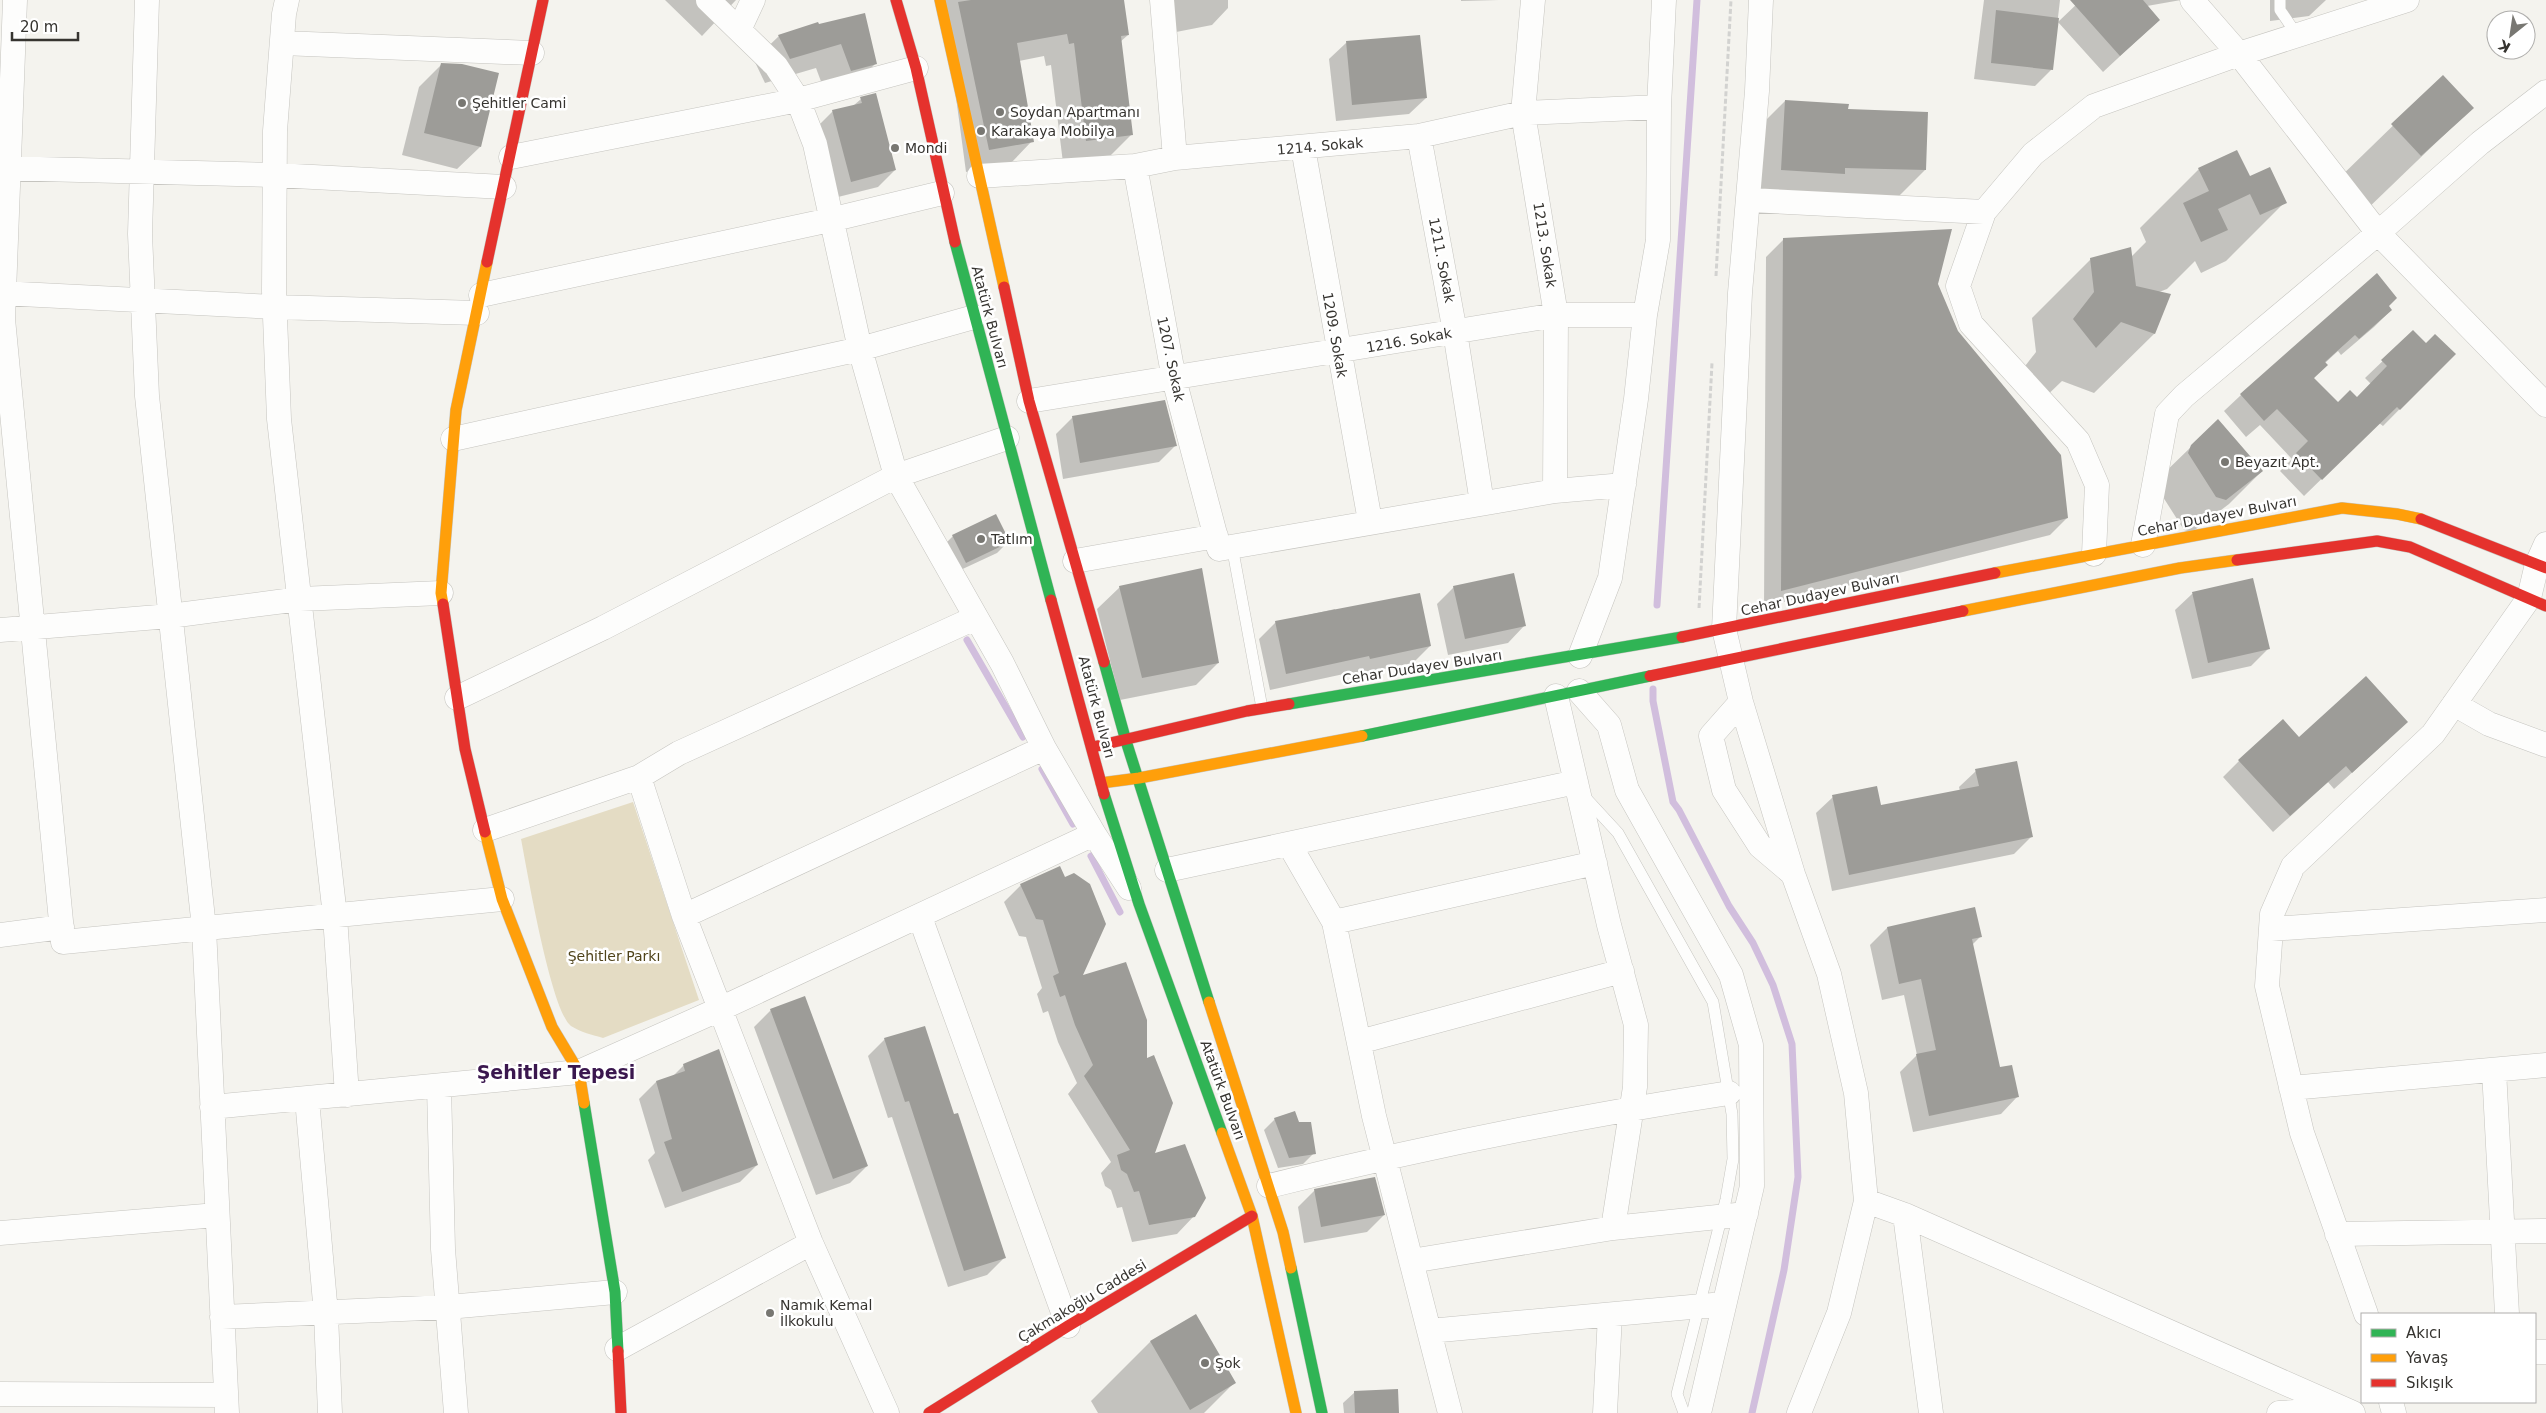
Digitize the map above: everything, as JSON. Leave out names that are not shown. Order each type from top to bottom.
[{"type":"street","points":[[15,0],[4,168],[2,293],[6,415],[33,625],[64,942],[502,899]]},
{"type":"street","points":[[0,1394],[68,1404],[226,1404],[204,928],[146,396],[140,234],[146,0]]},
{"type":"street","points":[[287,0],[275,131],[275,307],[280,419],[335,916],[347,1095]]},
{"type":"street","points":[[543,0],[456,410],[440,593],[465,749],[502,899],[552,1027],[579,1072],[615,1292],[621,1413]]},
{"type":"street","points":[[708,0],[776,66],[798,100],[815,144],[830,220],[860,349],[896,476],[1002,663],[1044,748],[1094,834],[1139,904]]},
{"type":"street","points":[[739,30],[753,0]]},
{"type":"street","name":"Atatürk Bulvarı","points":[[896,0],[916,68],[942,193],[974,317],[1093,747],[1101,783],[1139,904],[1252,1216],[1294,1412]]},
{"type":"street","name":"Atatürk Bulvarı","points":[[940,0],[1029,400],[1126,742],[1283,1232],[1322,1413]]},
{"type":"street","points":[[1162,0],[1175,158]]},
{"type":"street","name":"1213. Sokak","points":[[1533,0],[1523,113],[1556,315],[1555,491]]},
{"type":"street","points":[[1580,656],[1610,578],[1624,485],[1645,315],[1658,240],[1659,107],[1664,0]]},
{"type":"street","points":[[1761,0],[1749,200],[1740,294],[1724,629],[1741,702],[1793,874],[1829,974],[1856,1093],[1866,1202],[1839,1312],[1799,1413]]},
{"type":"street","points":[[2192,0],[2239,54],[2378,233],[2546,405]]},
{"type":"street","points":[[2094,554],[2097,485],[2078,441],[1971,324],[1958,286],[1984,212],[2033,154],[2094,106],[2239,54],[2407,0]]},
{"type":"street","points":[[282,43],[532,53]]},
{"type":"street","points":[[511,157],[798,100],[916,68]]},
{"type":"street","points":[[2143,545],[2167,414],[2184,396],[2378,233],[2480,143],[2546,92]]},
{"type":"street","name":"1214. Sokak","points":[[980,176],[1135,166],[1175,158],[1303,148],[1419,136],[1523,113],[1659,107]]},
{"type":"street","name":"1211. Sokak","points":[[1419,136],[1455,332],[1482,503]]},
{"type":"street","name":"1209. Sokak","points":[[1303,148],[1338,352],[1370,521]]},
{"type":"street","name":"1207. Sokak","points":[[1135,166],[1174,379],[1222,544]]},
{"type":"street","points":[[4,168],[275,174],[504,187]]},
{"type":"street","points":[[2,293],[275,307],[479,304],[942,193]]},
{"type":"street","points":[[1749,200],[1984,212]]},
{"type":"street","name":"1216. Sokak","points":[[1029,400],[1174,379],[1556,315],[1645,315]]},
{"type":"street","points":[[453,439],[860,349],[974,317]]},
{"type":"street","points":[[457,698],[603,628],[896,476],[1007,438]]},
{"type":"street","points":[[1075,562],[1222,544],[1555,491],[1624,485]]},
{"type":"street","name":"Cehar Dudayev Bulvarı","points":[[1093,747],[1126,742],[1262,708],[1580,656],[1724,629],[2094,554],[2342,508],[2397,514],[2432,522],[2543,559]]},
{"type":"street","points":[[1101,783],[1139,778],[1449,719],[1730,659],[2180,568],[2377,541],[2410,547],[2538,602]]},
{"type":"street","points":[[2366,1313],[2302,1133],[2267,986],[2272,914],[2293,866],[2433,734],[2454,704],[2538,602],[2543,559]]},
{"type":"street","points":[[0,630],[33,625],[170,616],[300,599],[440,593]]},
{"type":"street","points":[[485,830],[639,777],[679,752],[975,618]]},
{"type":"street","points":[[1579,691],[1610,725],[1626,790],[1731,976],[1751,1044],[1752,1186],[1699,1413]]},
{"type":"street","points":[[1556,696],[1595,863],[1636,1025],[1635,1087],[1612,1228]]},
{"type":"street","points":[[1741,702],[1711,736],[1724,790],[1760,846],[1793,874]]},
{"type":"street","points":[[2454,704],[2489,724],[2546,745]]},
{"type":"street","points":[[684,916],[1044,748]]},
{"type":"street","points":[[639,777],[684,916],[810,1243],[887,1413]]},
{"type":"street","points":[[1167,870],[1577,786]]},
{"type":"street","points":[[212,1107],[439,1087],[579,1072],[720,1010],[1094,834]]},
{"type":"street","points":[[1289,844],[1334,922],[1385,1157],[1450,1413]]},
{"type":"street","points":[[1334,922],[1595,863]]},
{"type":"street","points":[[2271,930],[2546,910]]},
{"type":"street","points":[[920,917],[1068,1326]]},
{"type":"street","points":[[0,935],[62,927]]},
{"type":"street","points":[[1359,1042],[1622,971]]},
{"type":"street","points":[[2291,1088],[2546,1065]]},
{"type":"street","points":[[2494,1070],[2507,1313]]},
{"type":"street","points":[[439,1087],[443,1240],[456,1413]]},
{"type":"street","points":[[1268,1186],[1385,1157],[1632,1108],[1729,1093]]},
{"type":"street","points":[[307,1099],[326,1314],[330,1413]]},
{"type":"street","points":[[1866,1202],[1905,1215],[2350,1411]]},
{"type":"street","points":[[1411,1262],[1612,1228],[1746,1214]]},
{"type":"street","points":[[0,1234],[217,1215]]},
{"type":"street","points":[[1905,1215],[1931,1413]]},
{"type":"street","name":"Çakmakoğlu Caddesi","points":[[928,1413],[1068,1326],[1252,1216]]},
{"type":"street","points":[[2338,1234],[2546,1231]]},
{"type":"street","points":[[617,1349],[810,1243]]},
{"type":"street","points":[[222,1317],[326,1314],[615,1292]]},
{"type":"street","points":[[1429,1331],[1724,1304]]},
{"type":"street","points":[[1605,1413],[1610,1315]]},
{"type":"street","points":[[2279,1413],[2350,1411]]},
{"type":"lane","points":[[2280,0],[2280,10],[2297,35]]},
{"type":"lane","points":[[1222,544],[1262,708]]},
{"type":"lane","points":[[1577,786],[1618,833],[1713,1002],[1729,1093],[1732,1114],[1733,1159],[1722,1216],[1677,1394],[1684,1413]]},
{"type":"green space","name":"Şehitler Parkı","points":[[633,802],[699,1000],[603,1038],[571,1026],[563,1015],[548,968],[521,839]]},
{"type":"building","points":[[971,0],[1124,0],[1129,35],[1121,36],[1133,135],[1086,141],[1074,43],[1069,44],[1067,34],[1017,43],[1034,142],[989,150],[958,2]]},
{"type":"building","points":[[2070,0],[2143,0],[2160,20],[2120,56]]},
{"type":"building","points":[[1996,10],[2059,18],[2053,70],[1991,63]]},
{"type":"building","points":[[865,13],[877,64],[851,71],[841,44],[790,59],[778,35],[818,22],[819,24]]},
{"type":"building","points":[[1420,35],[1427,98],[1352,105],[1346,41]]},
{"type":"building","name":"Şehitler Cami","points":[[441,63],[462,64],[499,73],[481,147],[424,133]]},
{"type":"building","points":[[2443,75],[2474,108],[2421,156],[2391,124]]},
{"type":"building","points":[[876,93],[896,170],[851,182],[832,110],[862,103],[860,97]]},
{"type":"building","points":[[1785,100],[1849,104],[1848,109],[1928,112],[1926,170],[1845,168],[1845,174],[1781,170]]},
{"type":"building","points":[[2237,150],[2250,176],[2270,167],[2287,203],[2260,215],[2250,194],[2218,209],[2228,230],[2201,242],[2183,203],[2209,191],[2198,168]]},
{"type":"building","points":[[1952,229],[1938,284],[1958,331],[2061,455],[2068,518],[1781,591],[1783,238]]},
{"type":"building","points":[[2131,247],[2136,286],[2171,294],[2155,334],[2121,322],[2096,348],[2073,319],[2094,292],[2090,258]]},
{"type":"building","points":[[2377,273],[2397,298],[2389,306],[2392,310],[2359,339],[2355,335],[2325,362],[2328,365],[2314,378],[2338,402],[2350,390],[2357,397],[2387,366],[2381,360],[2413,330],[2426,343],[2435,334],[2456,354],[2400,410],[2397,407],[2322,480],[2296,453],[2308,441],[2277,409],[2264,421],[2240,394]]},
{"type":"building","points":[[1165,400],[1177,446],[1080,463],[1072,416]]},
{"type":"building","name":"Beyazıt Apt.","points":[[2218,419],[2263,471],[2226,500],[2216,497],[2188,453],[2191,445]]},
{"type":"building","name":"Tatlım","points":[[996,514],[1010,542],[966,563],[952,535]]},
{"type":"building","points":[[1202,568],[1219,663],[1142,678],[1119,586]]},
{"type":"building","points":[[1514,573],[1526,626],[1465,639],[1453,586]]},
{"type":"building","points":[[2253,578],[2270,649],[2208,663],[2192,592]]},
{"type":"building","points":[[1420,593],[1431,646],[1370,659],[1369,656],[1286,674],[1275,621]]},
{"type":"building","points":[[2366,676],[2408,722],[2352,773],[2346,766],[2290,816],[2238,760],[2283,719],[2299,737]]},
{"type":"building","points":[[2017,761],[2033,837],[1849,875],[1832,795],[1877,786],[1881,805],[1979,786],[1975,769]]},
{"type":"building","points":[[1060,866],[1065,877],[1074,873],[1090,884],[1106,924],[1083,975],[1126,962],[1147,1020],[1147,1058],[1154,1055],[1173,1103],[1155,1153],[1185,1144],[1206,1198],[1195,1217],[1149,1225],[1139,1191],[1134,1192],[1127,1174],[1121,1170],[1117,1155],[1130,1150],[1084,1076],[1093,1065],[1075,1025],[1065,995],[1060,997],[1053,976],[1059,973],[1043,920],[1036,919],[1020,884]]},
{"type":"building","points":[[1975,907],[1982,937],[1972,939],[2000,1067],[2012,1065],[2019,1097],[1929,1116],[1916,1054],[1936,1050],[1921,979],[1899,984],[1887,927]]},
{"type":"building","points":[[805,996],[868,1166],[833,1179],[770,1009]]},
{"type":"building","points":[[925,1026],[954,1114],[958,1113],[1006,1258],[964,1271],[909,1101],[905,1102],[884,1038]]},
{"type":"building","points":[[719,1049],[758,1165],[682,1192],[664,1142],[672,1139],[656,1081],[685,1071],[683,1064]]},
{"type":"building","points":[[1295,1111],[1299,1122],[1311,1122],[1316,1154],[1289,1158],[1274,1118]]},
{"type":"building","points":[[1375,1177],[1385,1215],[1321,1227],[1314,1189]]},
{"type":"building","points":[[1196,1314],[1236,1383],[1190,1410],[1150,1341]]},
{"type":"building","points":[[1398,1389],[1399,1413],[1355,1413],[1354,1391]]},
{"type":"waterway","points":[[1657,605],[1697,0]]},
{"type":"waterway","points":[[967,640],[1023,737]]},
{"type":"waterway","points":[[1653,689],[1653,701],[1673,802],[1729,906],[1753,943],[1773,985],[1792,1044],[1798,1177],[1784,1270],[1752,1413]]},
{"type":"waterway","points":[[1042,769],[1073,824]]},
{"type":"waterway","points":[[1091,856],[1120,912]]},
{"type":"traffic: fast","points":[[955,242],[1051,600]]},
{"type":"traffic: fast","points":[[1289,704],[1682,637]]},
{"type":"traffic: fast","points":[[1104,662],[1126,741],[1209,1002]]},
{"type":"traffic: fast","points":[[1362,736],[1650,676]]},
{"type":"traffic: fast","points":[[1104,794],[1139,904],[1222,1133]]},
{"type":"traffic: fast","points":[[584,1103],[615,1292],[618,1351]]},
{"type":"traffic: fast","points":[[1291,1268],[1322,1413]]},
{"type":"traffic: slow","points":[[940,0],[1004,287]]},
{"type":"traffic: slow","points":[[443,604],[441,593],[456,410],[487,262]]},
{"type":"traffic: slow","points":[[1995,573],[2342,508],[2397,514],[2421,519]]},
{"type":"traffic: slow","points":[[1963,611],[2180,568],[2237,560]]},
{"type":"traffic: slow","points":[[1101,783],[1139,778],[1362,736]]},
{"type":"traffic: slow","points":[[485,832],[502,899],[552,1027],[579,1072],[584,1103]]},
{"type":"traffic: slow","points":[[1209,1002],[1283,1232],[1291,1268]]},
{"type":"traffic: slow","points":[[1222,1133],[1252,1216],[1296,1413]]},
{"type":"traffic: jam","points":[[487,262],[543,0]]},
{"type":"traffic: jam","points":[[896,0],[916,68],[955,242]]},
{"type":"traffic: jam","points":[[1004,287],[1029,401],[1104,662]]},
{"type":"traffic: jam","points":[[2421,519],[2546,568]]},
{"type":"traffic: jam","points":[[2237,560],[2377,541],[2410,547],[2546,606]]},
{"type":"traffic: jam","points":[[1682,637],[1995,573]]},
{"type":"traffic: jam","points":[[1051,600],[1104,794]]},
{"type":"traffic: jam","points":[[443,604],[465,749],[485,832]]},
{"type":"traffic: jam","points":[[1650,676],[1963,611]]},
{"type":"traffic: jam","points":[[1093,747],[1247,711],[1289,704]]},
{"type":"traffic: jam","points":[[929,1413],[1068,1326],[1252,1216]]},
{"type":"traffic: jam","points":[[618,1351],[621,1413]]},
{"type":"place","name":"Şehitler Cami","points":[[462,103]]},
{"type":"place","name":"Soydan Apartmanı","points":[[1000,112]]},
{"type":"place","name":"Karakaya Mobilya","points":[[981,131]]},
{"type":"place","name":"Mondi","points":[[895,148]]},
{"type":"place","name":"Beyazıt Apt.","points":[[2225,462]]},
{"type":"place","name":"Tatlım","points":[[981,539]]},
{"type":"place","name":"Namık Kemal İlkokulu","points":[[770,1313]]},
{"type":"place","name":"Şok","points":[[1205,1363]]},
{"type":"district","name":"Şehitler Tepesi","points":[[556,1072]]}]
